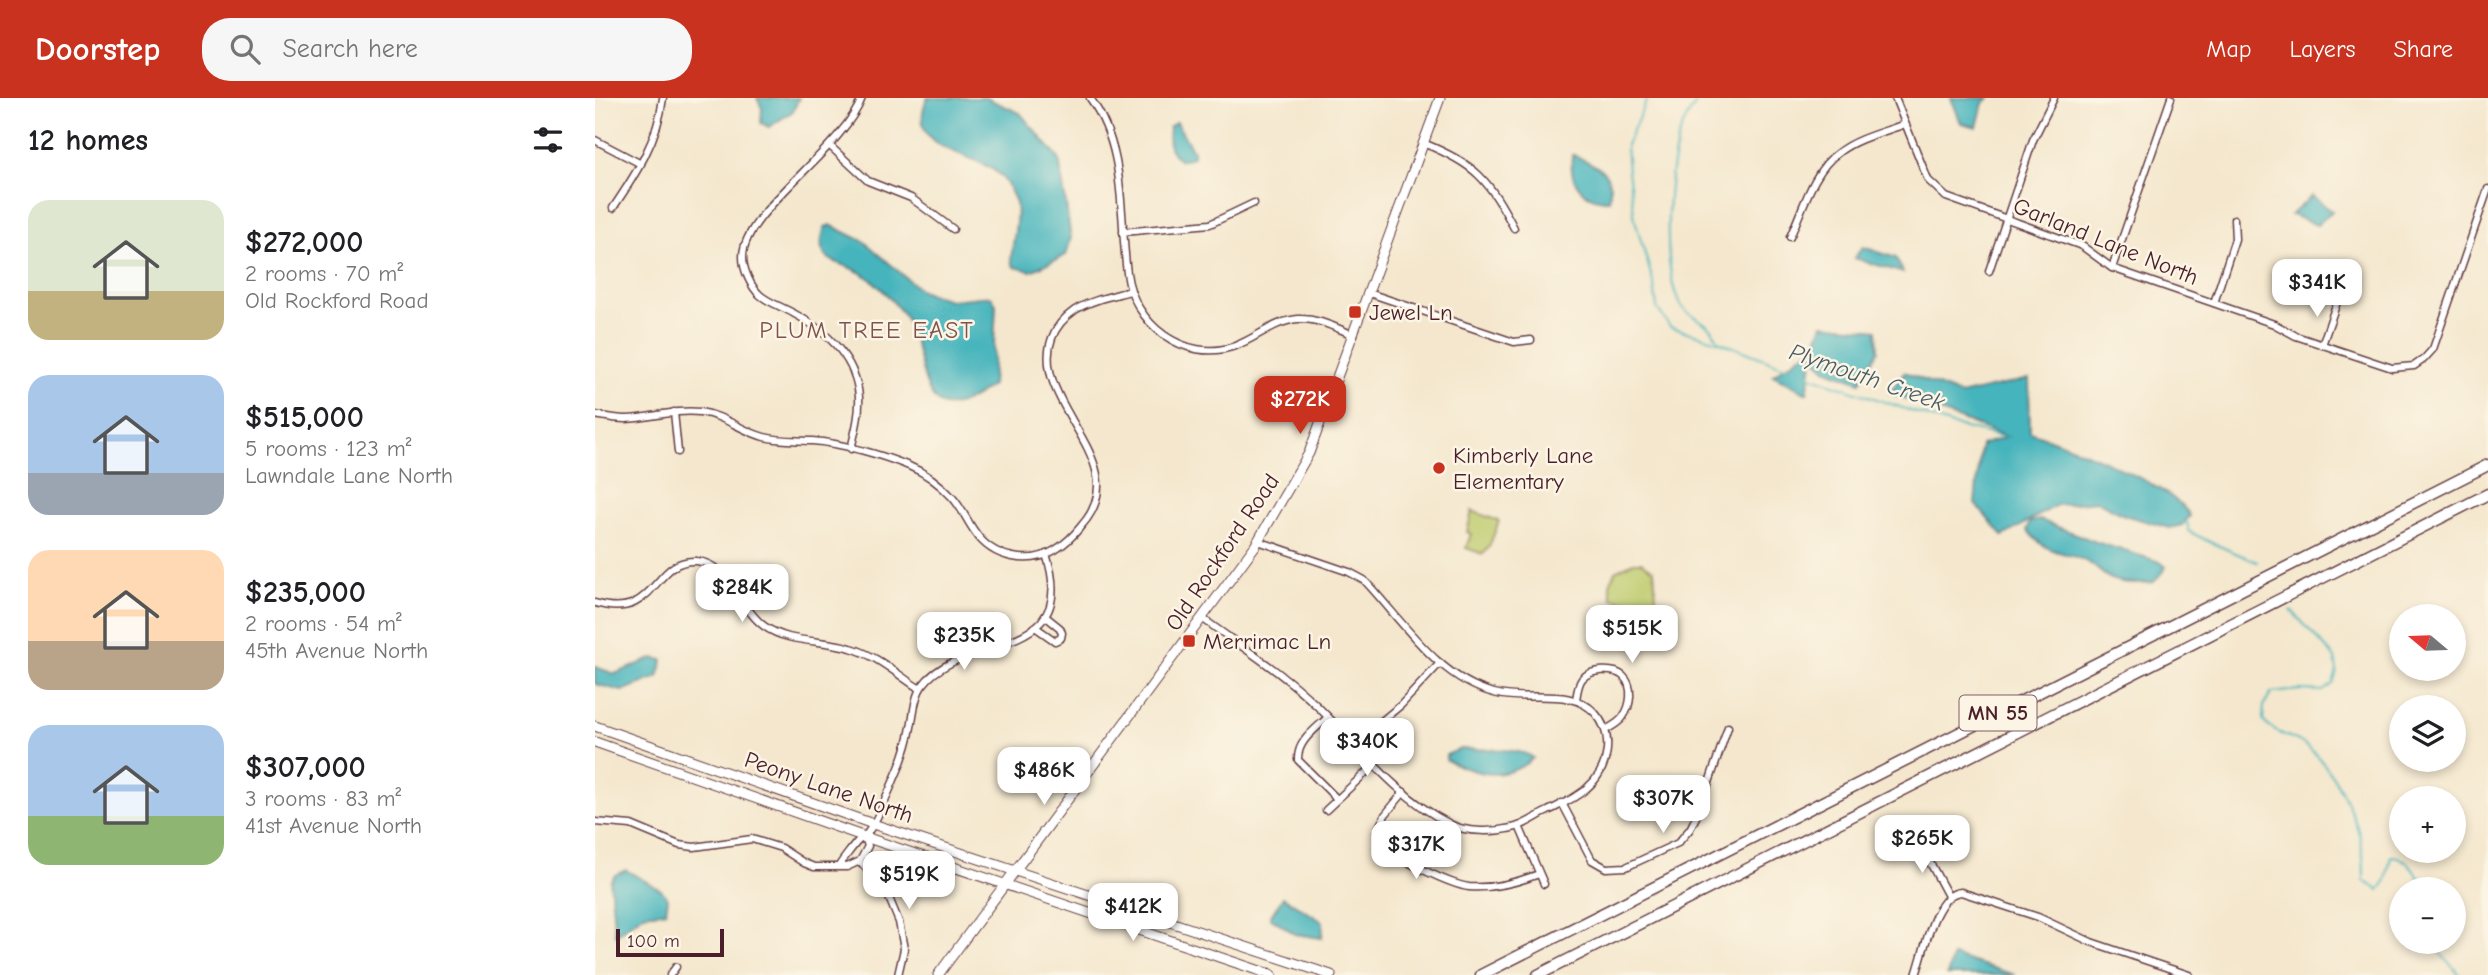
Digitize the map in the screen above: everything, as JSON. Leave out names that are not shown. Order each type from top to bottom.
[{"type":"main road","name":"Old Rockford Road","points":[[938,975],[1258,541],[1309,453],[1440,98]]},
{"type":"main road","name":"MN 55","points":[[1481,975],[2488,465]]},
{"type":"main road","name":"MN 55","points":[[1538,975],[2488,494]]},
{"type":"main road","name":"Peony Lane North","points":[[595,726],[873,824],[1331,975]]},
{"type":"main road","name":"Peony Lane North","points":[[595,742],[1271,975]]},
{"type":"street","points":[[613,208],[641,164],[656,129],[663,98]]},
{"type":"street","points":[[851,449],[858,419],[859,397],[855,379],[844,355],[831,338],[808,321],[761,296],[750,284],[743,257],[750,230],[829,146],[854,115],[862,98]]},
{"type":"street","points":[[1090,98],[1104,120],[1116,156],[1130,291],[1151,325],[1163,335],[1191,348],[1206,351],[1234,346],[1272,326],[1299,319],[1313,320],[1354,335]]},
{"type":"street","name":"Garland Lane North","points":[[1895,98],[1923,169],[1936,190],[1957,203],[2082,246],[2112,268],[2274,324],[2296,336],[2392,368],[2414,366],[2428,356],[2436,342],[2488,189]]},
{"type":"street","points":[[1989,271],[2033,140],[2054,98]]},
{"type":"street","points":[[2112,268],[2171,98]]},
{"type":"street","points":[[1790,237],[1818,177],[1831,158],[1851,145],[1905,124]]},
{"type":"street","points":[[595,140],[641,164]]},
{"type":"street","points":[[1423,143],[1455,156],[1474,169],[1492,189],[1514,228]]},
{"type":"street","points":[[829,146],[868,180],[911,198],[953,229]]},
{"type":"street","points":[[1123,232],[1210,224],[1254,204]]},
{"type":"street","points":[[2214,303],[2235,239],[2234,219]]},
{"type":"street","points":[[595,415],[627,419],[674,412],[703,412],[764,436],[790,441],[813,441],[851,449],[911,467],[941,485],[954,499],[983,543],[1002,555],[1024,559],[1046,554],[1065,542],[1088,518],[1098,495],[1092,458],[1050,372],[1049,348],[1053,336],[1067,316],[1077,309],[1130,291]]},
{"type":"street","points":[[1370,293],[1514,342],[1531,340]]},
{"type":"street","points":[[2322,345],[2337,302]]},
{"type":"street","points":[[674,412],[678,452]]},
{"type":"street","points":[[1202,618],[1299,690],[1403,792],[1443,821],[1462,829],[1519,826],[1579,795],[1597,777],[1607,750],[1605,730],[1596,714],[1576,700],[1563,696],[1510,697],[1492,693],[1458,678],[1440,663],[1364,580],[1349,572],[1258,541]]},
{"type":"street","points":[[839,866],[873,824],[899,766],[920,690],[930,676],[941,668],[1015,640],[1035,627],[1045,616],[1053,588],[1053,574],[1046,554]]},
{"type":"street","points":[[595,603],[618,607],[630,605],[653,591],[675,565],[686,562],[707,564],[724,577],[749,612],[767,628],[788,638],[853,648],[874,658],[920,690]]},
{"type":"street","points":[[1035,627],[1049,640],[1061,638],[1060,628],[1045,616]]},
{"type":"street","points":[[1354,744],[1401,705],[1440,663]]},
{"type":"street","points":[[1576,700],[1582,679],[1589,673],[1615,671],[1624,677],[1630,687],[1630,702],[1624,716],[1605,730]]},
{"type":"street","points":[[1328,717],[1297,750],[1298,760],[1336,798]]},
{"type":"street","points":[[1562,803],[1592,860],[1606,868],[1626,867],[1678,843],[1690,829],[1700,809],[1728,727]]},
{"type":"street","points":[[1326,810],[1374,765]]},
{"type":"street","points":[[1403,792],[1385,815],[1377,832],[1381,842],[1389,850],[1415,866],[1469,887],[1518,881],[1539,874]]},
{"type":"street","points":[[595,822],[631,825],[694,848],[752,839],[781,848],[814,867],[846,867],[860,861],[868,846],[865,837]]},
{"type":"street","points":[[1519,826],[1544,884]]},
{"type":"street","points":[[1919,842],[1949,895]]},
{"type":"street","points":[[860,861],[887,893],[899,922],[904,949],[898,975]]},
{"type":"street","points":[[1916,975],[1938,908],[1949,895],[1968,893],[2055,924],[2091,942],[2189,975]]},
{"type":"street","points":[[670,975],[676,967]]},
{"type":"green space","points":[[1472,511],[1499,521],[1489,547],[1483,554],[1466,548],[1471,534],[1467,532]]},
{"type":"green space","points":[[1633,562],[1641,562],[1654,570],[1656,598],[1646,605],[1635,606],[1612,598],[1610,584],[1615,571]]},
{"type":"water","points":[[757,98],[799,98],[793,111],[769,127],[761,123],[762,108]]},
{"type":"water","points":[[927,98],[986,98],[1020,113],[1059,159],[1071,238],[1066,255],[1031,271],[1014,267],[1011,260],[1016,205],[1009,188],[1002,177],[990,168],[933,140],[925,130],[922,117]]},
{"type":"water","points":[[1951,98],[1989,98],[1983,103],[1977,127],[1961,123]]},
{"type":"water","points":[[1176,122],[1193,151],[1193,157],[1180,160],[1171,150],[1169,128]]},
{"type":"water","points":[[1573,155],[1602,170],[1609,182],[1609,200],[1592,197],[1579,187],[1572,173]]},
{"type":"water","points":[[2312,196],[2332,211],[2317,225],[2291,215]]},
{"type":"water","points":[[830,225],[865,242],[921,291],[950,300],[991,296],[996,305],[992,385],[968,400],[951,406],[939,403],[931,394],[909,324],[900,310],[869,278],[824,254],[822,239],[825,227]]},
{"type":"water","points":[[1863,247],[1896,258],[1903,273],[1854,258]]},
{"type":"water","points":[[1823,324],[1877,330],[1878,351],[1860,382],[1827,370],[1813,357],[1807,393],[1773,375],[1814,347]]},
{"type":"water","points":[[1904,372],[1960,395],[2029,379],[2030,432],[2142,479],[2180,504],[2190,516],[2182,525],[2170,528],[2124,515],[2097,501],[2057,505],[2003,536],[1975,504],[1981,445],[2007,437],[1890,393]]},
{"type":"water","points":[[2040,520],[2096,542],[2160,562],[2166,567],[2154,582],[2116,581],[2080,558],[2043,545],[2027,530],[2030,522]]},
{"type":"water","points":[[653,658],[663,660],[658,677],[622,691],[595,684],[595,667],[615,674]]},
{"type":"water","points":[[1461,749],[1519,752],[1533,758],[1512,771],[1491,774],[1446,760],[1446,755]]},
{"type":"water","points":[[626,870],[661,890],[668,898],[666,911],[644,914],[615,935],[610,881],[615,875]]},
{"type":"water","points":[[1283,897],[1323,922],[1322,938],[1295,934],[1270,917]]},
{"type":"water","points":[[1953,956],[2015,975],[1947,975]]},
{"type":"waterway","name":"Plymouth Creek","points":[[1648,98],[1626,145],[1635,220],[1654,285],[1657,308],[1670,327],[1718,341],[1785,367]]},
{"type":"waterway","name":"Plymouth Creek","points":[[1699,98],[1683,125],[1673,163],[1668,213],[1669,263],[1673,284],[1682,307],[1709,327],[1718,340]]},
{"type":"waterway","name":"Plymouth Creek","points":[[1810,376],[1952,425],[2008,438]]},
{"type":"waterway","name":"Plymouth Creek","points":[[2183,522],[2188,524],[2188,531],[2257,562]]},
{"type":"waterway","name":"Plymouth Creek","points":[[2291,610],[2335,658],[2337,671],[2333,684],[2323,691],[2271,693],[2264,706],[2263,721],[2305,745],[2324,765],[2342,792],[2359,836],[2364,881],[2379,890],[2386,880],[2391,856],[2403,860],[2419,877]]},
{"type":"waterway","name":"Plymouth Creek","points":[[2441,954],[2460,975]]},
{"type":"place","name":"Jewel Ln","points":[[1355,312]]},
{"type":"place","name":"Kimberly Lane Elementary","points":[[1439,468]]},
{"type":"place","name":"Merrimac Ln","points":[[1189,641]]},
{"type":"district","name":"PLUM TREE EAST","points":[[867,330]]}]
